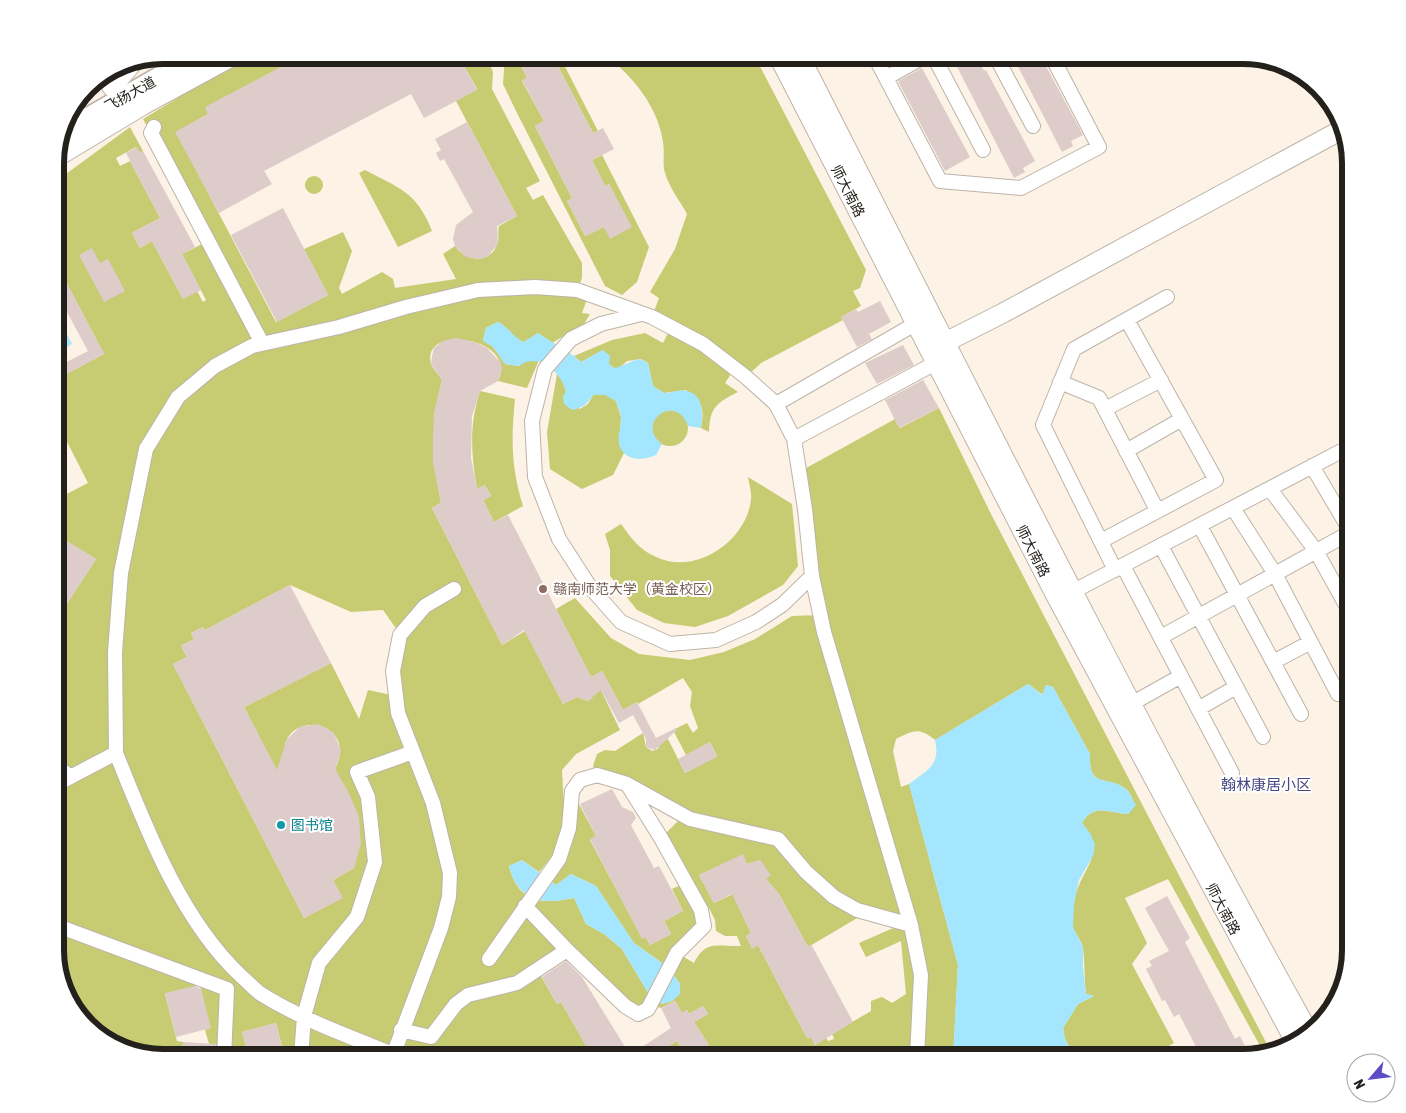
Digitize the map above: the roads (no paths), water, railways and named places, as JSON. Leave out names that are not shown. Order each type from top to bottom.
[{"type":"main road","name":"飞扬大道","points":[[70,128],[183,64]]},
{"type":"main road","points":[[65,152],[143,105],[217,64]]},
{"type":"main road","name":"师大南路","points":[[783,64],[1072,592],[1130,704],[1306,1027]]},
{"type":"main road","name":"师大南路","points":[[803,64],[923,319]]},
{"type":"main road","name":"飞扬大道","points":[[82,105],[152,65]]},
{"type":"main road","points":[[112,87],[125,71]]},
{"type":"main road","points":[[92,115],[143,105]]},
{"type":"main road","points":[[940,352],[1004,313],[1337,132]]},
{"type":"main road","name":"师大南路","points":[[940,352],[1055,594],[1292,1036]]},
{"type":"street","points":[[879,64],[940,181],[1021,188],[1099,147],[1056,64]]},
{"type":"street","points":[[886,78],[911,64]]},
{"type":"street","points":[[938,64],[983,150]]},
{"type":"street","points":[[1000,64],[1033,126]]},
{"type":"street","points":[[154,127],[151,133],[262,343]]},
{"type":"street","points":[[378,1049],[304,1016],[260,993],[223,958],[185,901],[145,826],[116,753],[115,652],[121,573],[146,449],[178,397],[215,366],[252,346],[339,327],[406,307],[478,290],[535,287],[577,290],[672,325],[703,344],[746,377],[776,404],[794,439],[805,509],[812,576],[824,632],[911,925],[921,975],[917,1049]]},
{"type":"street","points":[[1167,297],[1074,349],[1043,425],[1101,541],[1160,638],[1232,773]]},
{"type":"street","points":[[641,314],[601,324],[571,339],[546,369],[532,421],[535,477],[559,539],[590,587],[621,622],[670,644],[716,640],[756,622],[782,605],[812,576]]},
{"type":"street","points":[[776,404],[923,319]]},
{"type":"street","points":[[1101,541],[1216,480],[1127,320]]},
{"type":"street","points":[[794,439],[940,352]]},
{"type":"street","points":[[1105,410],[1160,380]]},
{"type":"street","points":[[1060,382],[1099,398],[1157,510]]},
{"type":"street","points":[[1126,451],[1182,419]]},
{"type":"street","points":[[1072,592],[1342,451]]},
{"type":"street","points":[[1312,466],[1342,517]]},
{"type":"street","points":[[1270,488],[1316,551],[1342,598]]},
{"type":"street","points":[[1233,508],[1275,574],[1338,694]]},
{"type":"street","points":[[1200,526],[1300,714]]},
{"type":"street","points":[[1160,638],[1342,537]]},
{"type":"street","points":[[1161,546],[1263,737]]},
{"type":"street","points":[[397,1049],[401,1030],[441,928],[449,897],[450,873],[433,803],[398,713],[393,671],[400,634],[424,606],[454,588]]},
{"type":"street","points":[[1272,662],[1311,642]]},
{"type":"street","points":[[1130,704],[1181,676]]},
{"type":"street","points":[[1198,709],[1236,688]]},
{"type":"street","points":[[302,1049],[304,1016],[319,963],[357,917],[375,862],[368,797],[357,772],[413,752]]},
{"type":"street","points":[[64,780],[116,753]]},
{"type":"street","points":[[64,772],[71,777]]},
{"type":"street","points":[[489,959],[559,859],[569,828],[572,791],[580,780],[597,775],[627,784],[690,819],[778,839],[806,872],[834,897],[857,910],[911,925]]},
{"type":"street","points":[[525,906],[625,1006],[638,1014],[648,1009],[677,953],[704,926],[701,910],[661,838],[627,784]]},
{"type":"street","points":[[64,928],[227,989],[224,1049]]},
{"type":"street","points":[[401,1030],[431,1037],[456,1004],[468,995],[517,983],[568,950]]},
{"type":"water","points":[[498,322],[524,342],[538,333],[581,362],[603,350],[610,356],[609,364],[614,368],[640,359],[648,363],[653,386],[664,393],[685,391],[697,396],[702,411],[701,428],[688,426],[682,416],[675,412],[667,411],[660,414],[655,420],[653,428],[655,436],[662,444],[656,455],[640,459],[629,457],[621,450],[619,444],[621,416],[616,401],[605,395],[593,395],[584,405],[572,410],[564,404],[563,397],[566,391],[563,384],[548,366],[534,361],[526,362],[519,366],[505,364],[493,347],[483,341],[486,328]]},
{"type":"water","points":[[64,328],[72,344],[64,348]]},
{"type":"water","points":[[1028,684],[1042,695],[1046,685],[1053,687],[1090,754],[1090,766],[1096,778],[1121,786],[1129,792],[1136,805],[1128,814],[1108,811],[1091,813],[1082,823],[1090,833],[1095,844],[1093,856],[1079,880],[1074,904],[1073,927],[1083,947],[1086,994],[1094,996],[1078,1004],[1063,1028],[1065,1039],[1070,1049],[953,1049],[958,965],[909,784],[927,771],[934,762],[936,756],[935,740]]},
{"type":"water","points":[[522,860],[556,885],[571,874],[596,886],[634,943],[669,968],[680,984],[680,994],[672,1001],[662,1004],[650,996],[622,949],[604,934],[586,924],[574,898],[553,901],[542,900],[523,891],[514,880],[509,866]]},
{"type":"place","name":"赣南师范大学（黄金校区）","points":[[543,589]]},
{"type":"place","name":"图书馆","points":[[281,825]]},
{"type":"district","name":"翰林康居小区","points":[[1266,784]]}]
